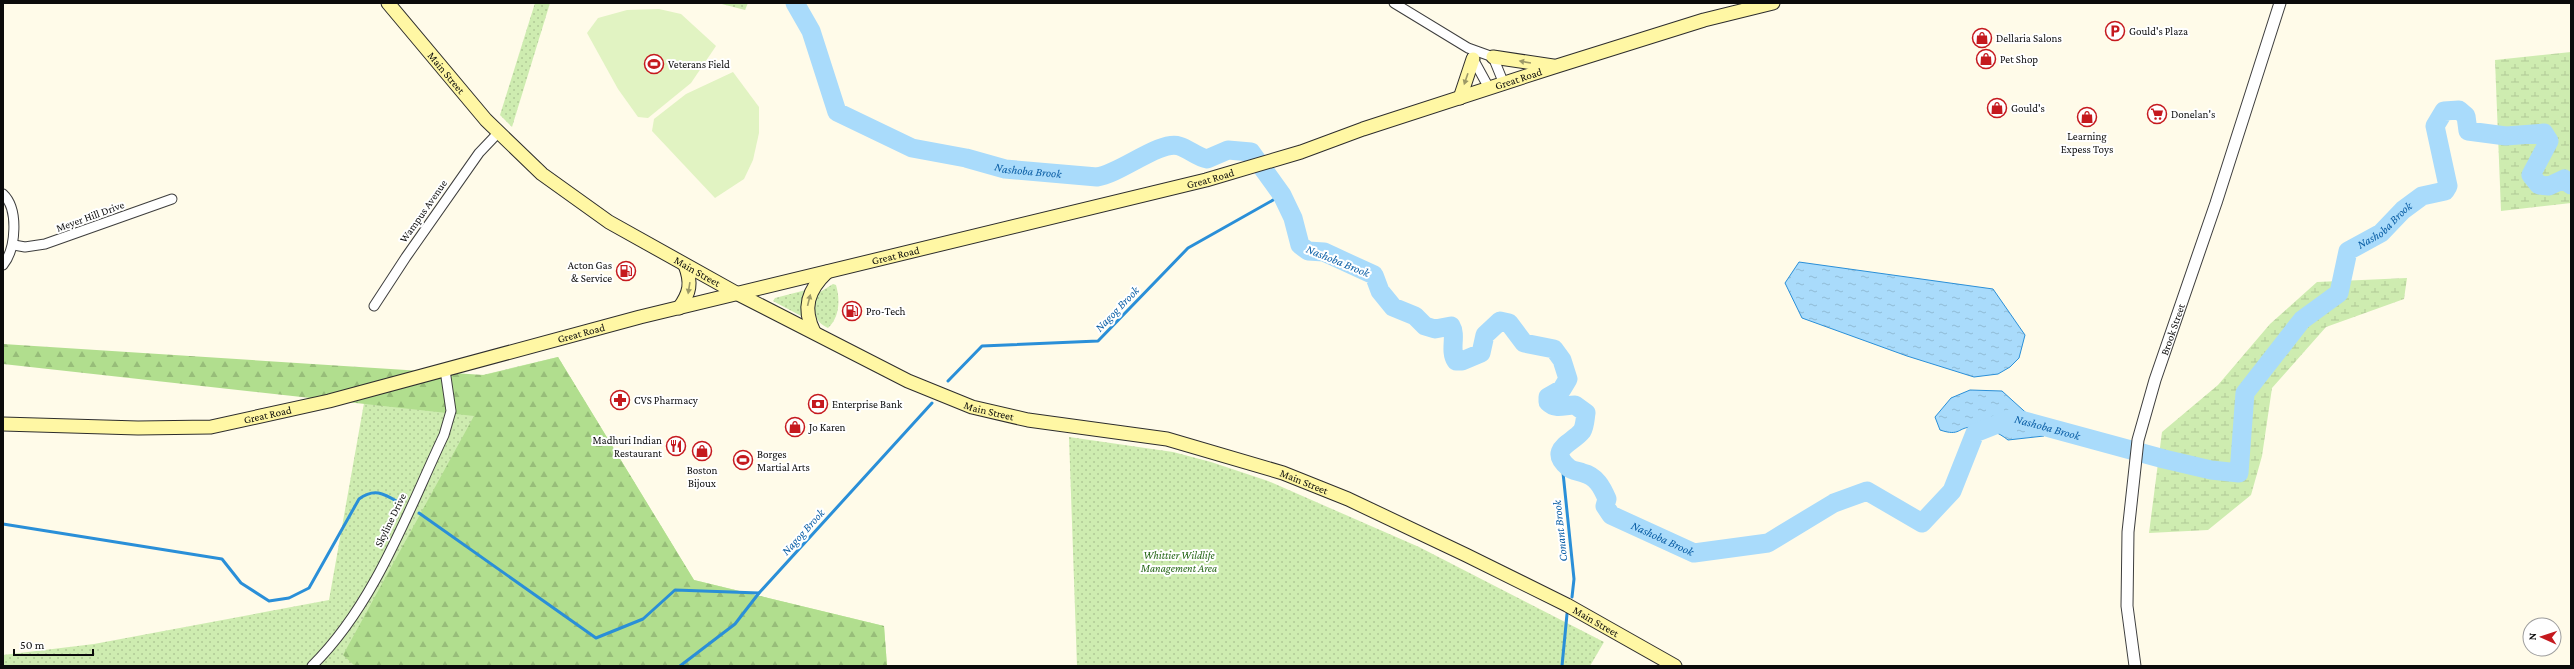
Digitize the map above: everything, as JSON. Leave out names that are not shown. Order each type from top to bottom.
[{"type":"main road","name":"Main Street","points":[[388,3],[498,133],[536,169],[609,222],[738,294],[908,381],[972,407],[1018,418],[1167,439],[1283,473],[1348,500],[1466,555],[1567,605],[1675,666]]},
{"type":"main road","name":"Great Road","points":[[3,424],[138,428],[211,427],[329,401],[679,308],[1252,167],[1557,66],[1704,20],[1772,3]]},
{"type":"main road","points":[[1460,98],[1470,54]]},
{"type":"main road","points":[[1493,57],[1557,66]]},
{"type":"main road","points":[[679,308],[687,298],[691,285],[685,265]]},
{"type":"main road","points":[[814,332],[810,323],[807,303],[815,284],[828,272]]},
{"type":"street","points":[[1394,3],[1470,54],[1493,57],[1504,84]]},
{"type":"street","name":"Brook Street","points":[[2135,666],[2127,606],[2128,532],[2134,462],[2138,440],[2154,380],[2216,203],[2280,3]]},
{"type":"street","points":[[1470,54],[1489,88]]},
{"type":"street","name":"Wampus Avenue","points":[[374,306],[406,257],[479,153],[498,133]]},
{"type":"street","points":[[3,194],[11,207],[14,245],[3,265]]},
{"type":"street","name":"Meyer Hill Drive","points":[[14,245],[25,247],[45,244],[172,199]]},
{"type":"street","name":"Skyline Drive","points":[[312,666],[340,634],[368,591],[444,435],[451,411],[445,370]]},
{"type":"green space","points":[[535,3],[550,3],[512,127],[500,115]]},
{"type":"green space","points":[[718,3],[748,3],[745,10]]},
{"type":"green space","name":"Veterans Field","points":[[659,9],[681,14],[716,46],[691,83],[648,118],[638,117],[618,89],[587,33],[598,18],[627,10]]},
{"type":"green space","points":[[2571,52],[2571,203],[2501,211],[2495,60]]},
{"type":"green space","name":"Veterans Field","points":[[733,72],[759,107],[759,133],[753,160],[744,179],[715,198],[652,131],[654,119],[686,94]]},
{"type":"green space","points":[[2407,278],[2404,299],[2326,327],[2272,388],[2262,456],[2251,495],[2208,530],[2149,533],[2162,432],[2218,385],[2270,324],[2317,282]]},
{"type":"green space","points":[[833,284],[836,285],[838,308],[835,319],[828,328],[819,322],[815,314],[815,304],[817,294]]},
{"type":"green space","points":[[806,290],[802,299],[803,317],[773,301],[775,298]]},
{"type":"green space","points":[[3,344],[484,375],[558,357],[694,580],[884,626],[887,666],[355,666],[343,655],[474,416],[3,364]]},
{"type":"green space","points":[[558,357],[694,580],[884,626],[887,666],[3,666],[3,655],[94,644],[329,600],[364,403]]},
{"type":"green space","name":"Whittier Wildlife Management Area","points":[[1069,437],[1173,452],[1211,462],[1268,481],[1419,547],[1604,642],[1590,666],[1077,666]]},
{"type":"water","points":[[1799,262],[1993,289],[2025,335],[2019,358],[2010,367],[1998,374],[1974,377],[1907,356],[1802,318],[1785,283]]},
{"type":"water","points":[[1970,390],[2002,391],[2044,429],[2044,436],[2008,440],[1996,432],[1983,428],[1968,427],[1955,432],[1940,430],[1935,417],[1951,398]]},
{"type":"waterway","name":"Nashoba Brook","points":[[795,3],[811,31],[837,112],[912,148],[966,158],[1005,169],[1097,177],[1106,175],[1151,152],[1171,145],[1183,147],[1200,157],[1207,159],[1228,150],[1251,152],[1282,195],[1293,218],[1300,245],[1308,251],[1324,252],[1374,275],[1380,291],[1393,307],[1415,316],[1425,326],[1435,329],[1451,326],[1453,330],[1453,352],[1456,361],[1462,361],[1481,353],[1485,335],[1500,321],[1509,323],[1524,343],[1554,349],[1562,360],[1568,379],[1562,389],[1548,397],[1548,402],[1554,406],[1575,405],[1586,413],[1582,431],[1561,451],[1560,456],[1563,461],[1569,468],[1588,474],[1595,479],[1603,490],[1607,499],[1605,506],[1611,515],[1694,553],[1768,543],[1834,503],[1867,491],[1922,523],[1952,491],[1975,433],[2013,418],[2164,459],[2211,470],[2239,473],[2245,393],[2302,320],[2339,293],[2348,251],[2381,233],[2403,210],[2422,196],[2445,191],[2448,186],[2435,126],[2444,111],[2459,110],[2466,116],[2468,131],[2506,136],[2544,133],[2549,141],[2531,175],[2539,185],[2549,186],[2564,179],[2571,185]]},
{"type":"waterway","name":"Nagog Brook","points":[[948,381],[982,346],[1098,341],[1188,248],[1282,195]]},
{"type":"waterway","name":"Nagog Brook","points":[[680,666],[735,624],[759,593],[932,403]]},
{"type":"waterway","name":"Conant Brook","points":[[1562,463],[1574,579],[1572,597]]},
{"type":"waterway","points":[[3,524],[222,559],[241,583],[269,601],[289,598],[309,588],[359,499],[369,494],[378,493],[388,496],[398,502]]},
{"type":"waterway","points":[[419,513],[596,638],[643,619],[675,590],[759,593]]},
{"type":"waterway","name":"Conant Brook","points":[[1562,666],[1567,614]]},
{"type":"place","name":"Gould's Plaza","points":[[2115,31]]},
{"type":"place","name":"Dellaria Salons","points":[[1982,38]]},
{"type":"place","name":"Pet Shop","points":[[1986,59]]},
{"type":"place","name":"Veterans Field","points":[[654,64]]},
{"type":"place","name":"Gould's","points":[[1997,108]]},
{"type":"place","name":"Donelan's","points":[[2157,114]]},
{"type":"place","name":"Learning Expess Toys","points":[[2087,117]]},
{"type":"place","name":"Acton Gas & Service","points":[[626,271]]},
{"type":"place","name":"Pro-Tech","points":[[852,311]]},
{"type":"place","name":"CVS Pharmacy","points":[[620,400]]},
{"type":"place","name":"Enterprise Bank","points":[[818,404]]},
{"type":"place","name":"Jo Karen","points":[[795,427]]},
{"type":"place","name":"Madhuri Indian Restaurant","points":[[676,446]]},
{"type":"place","name":"Boston Bijoux","points":[[702,451]]},
{"type":"place","name":"Borges Martial Arts","points":[[743,460]]}]
